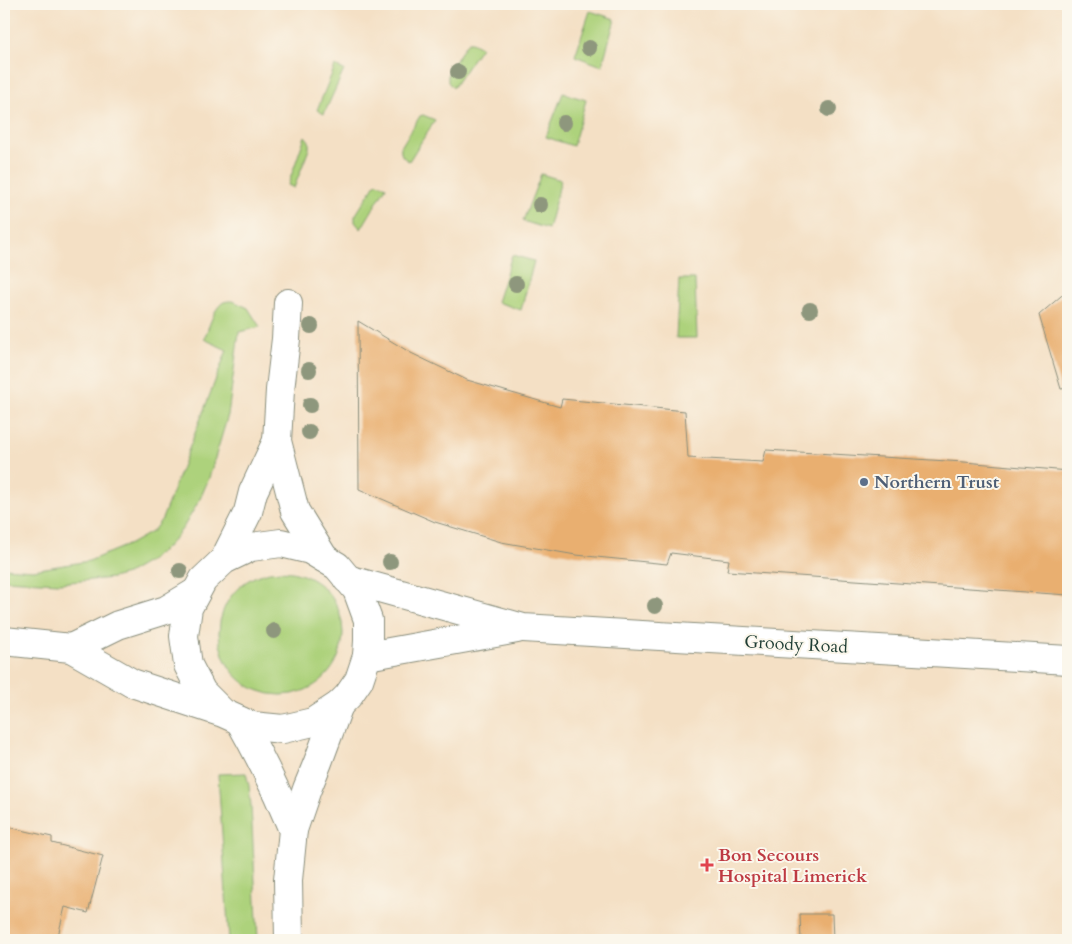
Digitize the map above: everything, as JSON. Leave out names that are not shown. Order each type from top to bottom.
[{"type":"street","points":[[288,303],[277,441],[294,511],[324,558]]},
{"type":"street","points":[[224,560],[248,512],[253,492],[277,441]]},
{"type":"street","points":[[4,641],[71,648],[132,683],[232,717],[252,726],[283,729],[313,722],[339,705],[359,680],[367,656],[368,620],[357,590],[337,566],[310,550],[281,544],[251,547],[224,560],[203,580],[188,608],[184,636],[188,665],[202,692],[232,717],[271,779],[293,830]]},
{"type":"street","points":[[347,578],[523,628]]},
{"type":"street","points":[[71,648],[118,625],[166,610],[196,592]]},
{"type":"street","points":[[367,656],[523,628]]},
{"type":"street","name":"Groody Road","points":[[523,628],[1068,660]]},
{"type":"street","points":[[289,940],[288,880],[293,830],[339,705]]},
{"type":"green space","points":[[590,11],[615,19],[602,66],[575,56]]},
{"type":"green space","points":[[469,42],[481,47],[453,88],[448,82],[449,72]]},
{"type":"green space","points":[[335,66],[344,70],[324,114],[317,110]]},
{"type":"green space","points":[[563,93],[586,100],[573,146],[546,137]]},
{"type":"green space","points":[[423,115],[435,120],[409,161],[402,156],[401,147],[420,116]]},
{"type":"green space","points":[[305,136],[309,141],[309,149],[294,188],[288,185]]},
{"type":"green space","points":[[541,174],[561,180],[548,229],[523,221]]},
{"type":"green space","points":[[378,183],[386,187],[361,229],[355,222],[355,216],[375,184]]},
{"type":"green space","points":[[512,255],[534,261],[521,310],[497,302]]},
{"type":"green space","points":[[679,279],[695,279],[697,338],[676,338]]},
{"type":"green space","points":[[233,301],[248,308],[260,327],[239,332],[228,415],[209,478],[200,499],[183,528],[168,546],[151,560],[127,574],[112,578],[59,583],[4,580],[4,568],[33,570],[89,561],[130,544],[153,531],[162,519],[227,350],[204,339],[218,307],[224,302]]},
{"type":"green space","points":[[281,571],[305,576],[325,589],[338,609],[343,633],[338,657],[325,677],[305,690],[281,695],[257,690],[237,677],[224,657],[219,633],[224,609],[237,589],[257,576]]},
{"type":"green space","points":[[246,773],[251,806],[258,940],[229,940],[218,774]]},
{"type":"building","points":[[1068,290],[1068,388],[1061,389],[1039,315]]},
{"type":"building","points":[[358,321],[411,353],[467,380],[560,407],[562,399],[685,411],[688,458],[763,462],[766,450],[964,462],[1068,471],[1068,595],[727,571],[729,560],[671,553],[667,564],[576,555],[501,542],[435,522],[359,489]]},
{"type":"building","points":[[4,826],[52,837],[52,843],[103,856],[88,913],[65,907],[57,940],[4,940]]},
{"type":"building","points":[[800,914],[832,914],[833,940],[801,940]]},
{"type":"place","name":"Northern Trust","points":[[864,482]]},
{"type":"place","name":"Bon Secours Hospital Limerick","points":[[707,865]]}]
